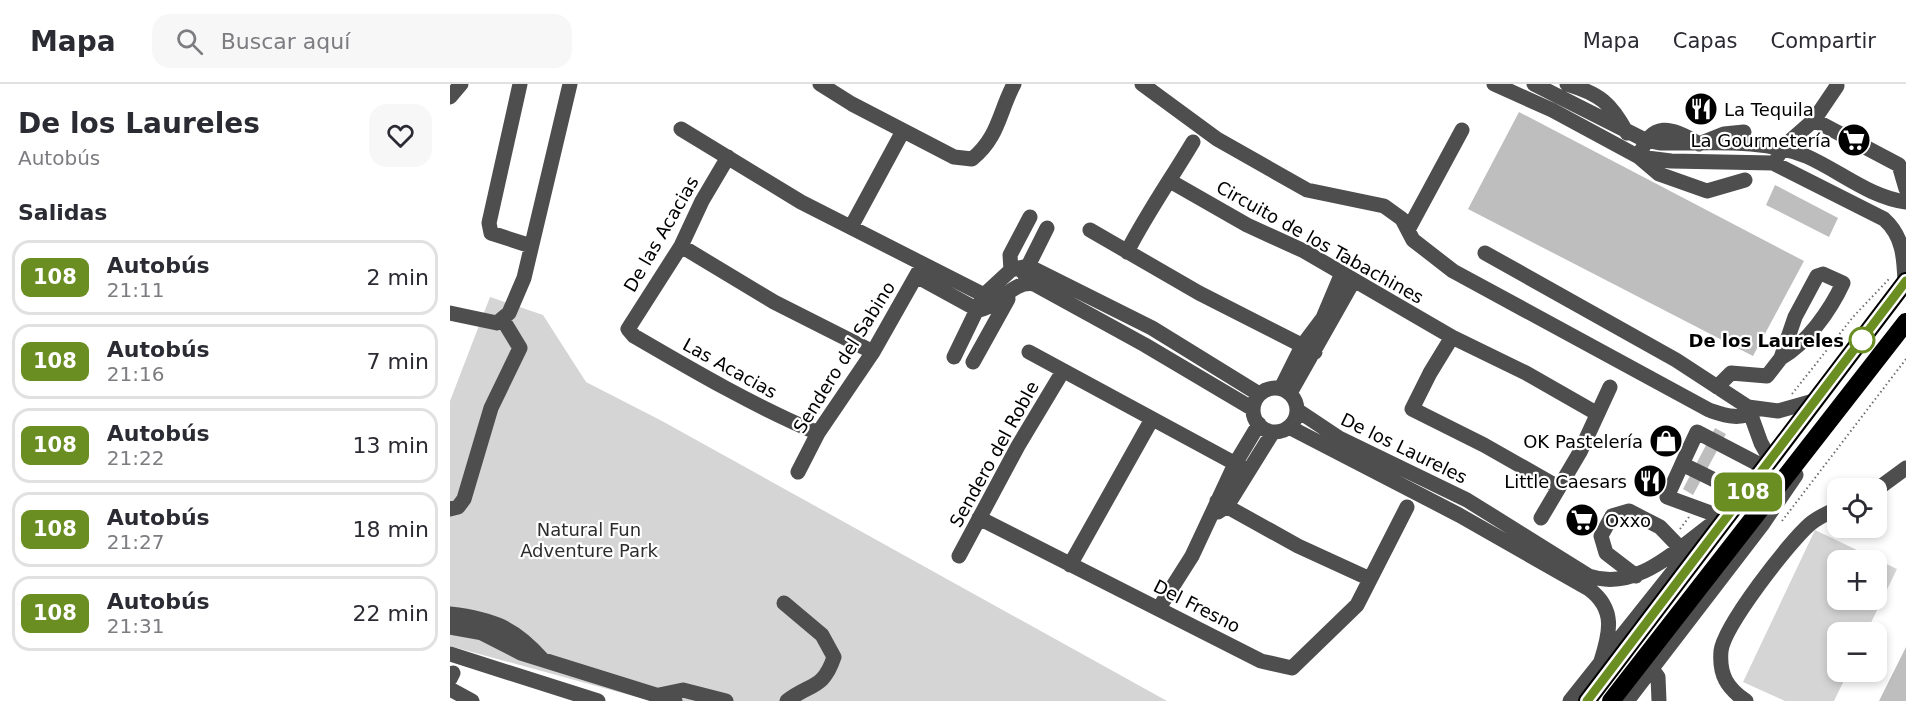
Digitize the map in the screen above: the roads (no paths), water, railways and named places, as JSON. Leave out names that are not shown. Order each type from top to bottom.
[{"type":"highway","points":[[1587,701],[1817,400],[1902,278]]},
{"type":"highway","points":[[1611,701],[1906,322]]},
{"type":"street","points":[[450,97],[461,84]]},
{"type":"street","points":[[520,84],[489,223],[491,234],[531,246]]},
{"type":"street","points":[[450,313],[497,323],[504,320],[524,278],[570,84]]},
{"type":"street","points":[[820,84],[954,157],[972,159],[990,140],[1012,88],[996,84]]},
{"type":"street","points":[[1142,84],[1217,139],[1307,190],[1384,206],[1402,219],[1413,240],[1453,272],[1709,410],[1729,417],[1752,410],[1778,411],[1817,400]]},
{"type":"street","points":[[1494,84],[1562,94],[1659,174],[1707,191],[1745,180]]},
{"type":"street","points":[[1534,84],[1562,94],[1627,133],[1645,140],[1782,148],[1807,157],[1883,197],[1906,202]]},
{"type":"street","points":[[1773,164],[1782,148],[1814,120],[1837,86]]},
{"type":"street","points":[[1814,120],[1903,166],[1906,189]]},
{"type":"street","points":[[681,129],[801,202],[850,227],[920,270],[978,310]]},
{"type":"street","points":[[1408,230],[1462,130]]},
{"type":"street","points":[[850,227],[903,131]]},
{"type":"street","points":[[1699,144],[1724,134],[1744,132]]},
{"type":"street","points":[[1640,157],[1645,140]]},
{"type":"street","points":[[1127,252],[1146,214],[1170,181],[1193,142]]},
{"type":"street","name":"De las Acacias","points":[[628,329],[681,246],[702,201],[728,157]]},
{"type":"street","points":[[1640,157],[1671,161],[1773,164],[1884,219],[1903,238],[1902,278]]},
{"type":"street","name":"Circuito de los Tabachines","points":[[1170,181],[1247,225],[1304,251],[1452,337],[1526,373],[1596,413]]},
{"type":"street","points":[[1011,270],[1010,255],[1030,217]]},
{"type":"street","points":[[973,362],[1047,228]]},
{"type":"street","points":[[1090,230],[1199,293],[1308,349]]},
{"type":"street","points":[[681,246],[774,303],[873,352]]},
{"type":"street","points":[[1485,253],[1676,360],[1752,410],[1769,464]]},
{"type":"street","points":[[954,357],[984,295],[1011,270],[1028,266],[1152,328],[1259,394]]},
{"type":"street","points":[[920,270],[984,295]]},
{"type":"street","name":"Sendero del Sabino","points":[[798,472],[818,433],[873,352],[920,270]]},
{"type":"street","points":[[1717,387],[1731,374],[1767,376],[1781,358],[1795,317],[1817,276],[1823,274],[1843,283],[1836,297],[1797,348],[1781,358]]},
{"type":"street","points":[[1285,391],[1323,318],[1348,277]]},
{"type":"street","points":[[978,310],[996,305],[1016,286],[1034,284],[1145,345],[1253,409],[1259,424],[1273,432]]},
{"type":"street","points":[[450,509],[459,507],[464,499],[492,408],[520,348],[504,320]]},
{"type":"street","name":"Las Acacias","points":[[628,329],[634,336],[706,378],[779,417],[818,433]]},
{"type":"street","points":[[1452,337],[1430,373],[1412,410],[1484,445],[1558,487]]},
{"type":"street","points":[[1029,352],[1241,467]]},
{"type":"street","name":"Sendero del Roble","points":[[959,556],[1063,371]]},
{"type":"street","points":[[1541,518],[1580,452],[1596,413],[1610,387]]},
{"type":"street","points":[[1241,467],[1273,432],[1289,427],[1297,410],[1285,391],[1272,388],[1259,394],[1253,409]]},
{"type":"street","name":"De los Laureles","points":[[1297,410],[1339,438],[1467,500],[1534,550]]},
{"type":"street","points":[[1070,565],[1152,419]]},
{"type":"street","points":[[1159,608],[1192,556],[1241,467],[1259,424]]},
{"type":"street","name":"De los Laureles","points":[[1289,427],[1459,515],[1534,550],[1592,584],[1608,610],[1610,622],[1601,661]]},
{"type":"street","points":[[1716,520],[1667,497],[1697,432],[1769,464]]},
{"type":"street","points":[[1627,701],[1762,525],[1794,479],[1814,440]]},
{"type":"street","points":[[1682,464],[1744,497]]},
{"type":"street","points":[[1887,482],[1906,468]]},
{"type":"street","name":"De los Laureles","points":[[1592,584],[1636,576],[1683,550],[1744,497]]},
{"type":"street","points":[[1459,515],[1467,500]]},
{"type":"street","points":[[1219,507],[1370,579]]},
{"type":"street","name":"Del Fresno","points":[[979,518],[1262,661],[1292,668],[1357,605],[1407,507]]},
{"type":"street","points":[[1570,701],[1683,550],[1660,527],[1629,511],[1612,516],[1601,536],[1606,553],[1636,576]]},
{"type":"street","points":[[1746,701],[1729,688],[1721,664],[1723,640],[1776,563],[1809,525],[1827,514]]},
{"type":"street","points":[[784,603],[822,635],[834,657],[824,679],[814,688],[787,701]]},
{"type":"street","points":[[450,614],[481,617],[523,637],[543,660]]},
{"type":"street","points":[[450,627],[482,633],[521,653],[675,701]]},
{"type":"street","points":[[450,654],[598,701]]},
{"type":"street","points":[[1652,669],[1658,677],[1659,701]]},
{"type":"street","points":[[450,689],[472,701]]},
{"type":"street","points":[[656,695],[683,690],[726,701]]},
{"type":"place","name":"La Tequila","points":[[1701,109]]},
{"type":"place","name":"La Gourmetería","points":[[1854,140]]},
{"type":"place","name":"De los Laureles","points":[[1862,340]]},
{"type":"place","name":"OK Pastelería","points":[[1666,441]]},
{"type":"place","name":"Little Caesars","points":[[1650,481]]},
{"type":"place","name":"Oxxo","points":[[1582,520]]},
{"type":"park label","name":"Natural Fun Adventure Park","points":[[589,539]]}]
